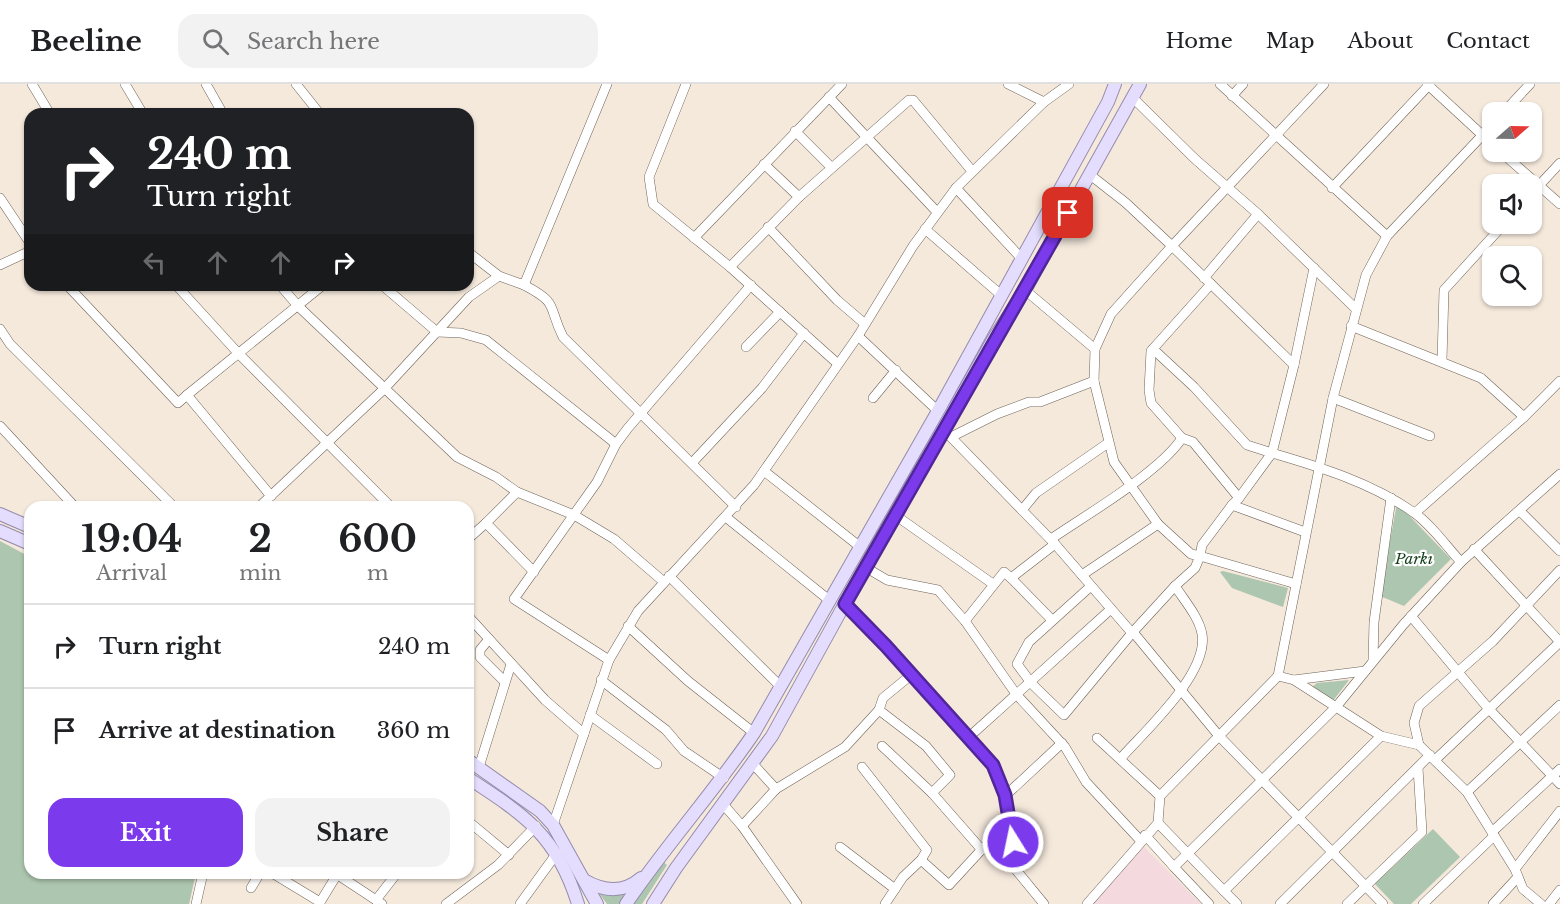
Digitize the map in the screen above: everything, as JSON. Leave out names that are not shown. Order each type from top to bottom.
[{"type":"main road","points":[[626,904],[648,871],[724,778],[754,733],[938,411],[1115,84]]},
{"type":"main road","points":[[653,904],[676,867],[753,765],[799,689],[895,515],[947,433],[994,338],[1025,290],[1140,84]]},
{"type":"main road","points":[[0,514],[24,524]]},
{"type":"main road","points":[[0,531],[24,541]]},
{"type":"main road","points":[[474,764],[540,811],[554,825],[597,904]]},
{"type":"main road","points":[[474,786],[536,826],[557,853],[570,879],[578,904]]},
{"type":"main road","points":[[584,880],[595,886],[618,890],[635,883],[648,871]]},
{"type":"street","points":[[32,84],[46,108]]},
{"type":"street","points":[[125,84],[139,108]]},
{"type":"street","points":[[206,84],[220,108]]},
{"type":"street","points":[[296,84],[315,108]]},
{"type":"street","points":[[524,285],[606,84]]},
{"type":"street","points":[[686,84],[649,177],[652,204],[751,285],[838,364]]},
{"type":"street","points":[[694,238],[795,130],[842,84]]},
{"type":"street","points":[[1008,84],[1044,102]]},
{"type":"street","points":[[554,825],[601,680],[628,626],[667,579],[727,518],[764,471],[858,336],[925,229],[956,188],[1044,102],[1069,84]]},
{"type":"street","points":[[1220,84],[1387,237]]},
{"type":"street","points":[[1232,96],[1243,84]]},
{"type":"street","points":[[1332,188],[1428,84],[1482,135]]},
{"type":"street","points":[[1513,102],[1530,84]]},
{"type":"street","points":[[1296,584],[1191,554],[1158,524],[1114,462],[1094,381],[1095,349],[1111,314],[1321,85]]},
{"type":"street","points":[[829,97],[937,212]]},
{"type":"street","points":[[1133,98],[1227,188],[1258,213],[1355,308]]},
{"type":"street","points":[[730,267],[799,197],[913,100],[972,171]]},
{"type":"street","points":[[795,130],[831,168]]},
{"type":"street","points":[[1087,904],[1158,823],[1160,796],[1278,676],[1333,398],[1355,308],[1366,275],[1387,237],[1482,137]]},
{"type":"street","points":[[1513,162],[1526,174]]},
{"type":"street","points":[[1542,182],[1560,163]]},
{"type":"street","points":[[764,164],[799,197]]},
{"type":"street","points":[[1089,174],[1126,202],[1294,365]]},
{"type":"street","points":[[956,188],[1022,259]]},
{"type":"street","points":[[1542,188],[1560,204]]},
{"type":"street","points":[[0,198],[24,234]]},
{"type":"street","points":[[1258,213],[1153,349],[1149,390],[1151,403],[1182,438],[1193,442],[1235,502],[1305,531]]},
{"type":"street","points":[[768,227],[837,300],[865,324]]},
{"type":"street","points":[[925,229],[1001,295]]},
{"type":"street","points":[[1442,360],[1444,290],[1495,234]]},
{"type":"street","points":[[0,265],[24,254]]},
{"type":"street","points":[[474,257],[499,276],[524,285],[546,297],[556,315],[562,337],[736,507]]},
{"type":"street","points":[[1091,586],[1029,642],[1017,664],[1032,684],[1064,714],[1175,586],[1195,568],[1202,545],[1272,453],[1294,365],[1314,268]]},
{"type":"street","points":[[266,501],[384,389],[469,297],[499,276]]},
{"type":"street","points":[[609,660],[514,599],[597,482],[616,444],[751,285]]},
{"type":"street","points":[[1025,290],[1095,349]]},
{"type":"street","points":[[73,291],[178,403],[316,291]]},
{"type":"street","points":[[181,291],[238,353],[385,501]]},
{"type":"street","points":[[285,291],[298,306],[457,457],[496,477],[517,492],[574,515],[614,538],[667,579],[780,686]]},
{"type":"street","points":[[389,291],[437,332],[461,333],[486,340],[616,444]]},
{"type":"street","points":[[746,347],[780,312]]},
{"type":"street","points":[[1352,326],[1442,360],[1481,378],[1524,417]]},
{"type":"street","points":[[0,328],[10,344],[168,501]]},
{"type":"street","points":[[692,463],[762,388],[804,333]]},
{"type":"street","points":[[858,336],[938,411]]},
{"type":"street","points":[[1153,349],[1199,392],[1250,447],[1319,467],[1391,498],[1415,513],[1461,562]]},
{"type":"street","points":[[873,398],[896,370]]},
{"type":"street","points":[[1094,381],[1040,402],[1029,402],[947,433],[1053,542],[1219,736],[1383,904]]},
{"type":"street","points":[[1415,513],[1524,417],[1560,381]]},
{"type":"street","points":[[186,395],[271,496]]},
{"type":"street","points":[[1333,398],[1430,436]]},
{"type":"street","points":[[0,426],[69,501]]},
{"type":"street","points":[[1011,578],[1053,542],[1174,450],[1182,438]]},
{"type":"street","points":[[1022,510],[1036,493],[1108,442]]},
{"type":"street","points":[[764,471],[859,546]]},
{"type":"street","points":[[1174,867],[1336,708],[1373,660],[1461,562],[1560,474]]},
{"type":"street","points":[[474,534],[517,492]]},
{"type":"street","points":[[1373,660],[1374,622],[1391,498]]},
{"type":"street","points":[[1520,511],[1560,551]]},
{"type":"street","points":[[895,515],[993,584]]},
{"type":"street","points":[[727,518],[829,600]]},
{"type":"street","points":[[486,523],[534,572]]},
{"type":"street","points":[[1082,575],[1158,524]]},
{"type":"street","points":[[1280,904],[1331,851],[1418,768],[1433,758],[1560,642],[1474,549]]},
{"type":"street","points":[[865,567],[887,580],[938,590],[965,621],[1016,694],[1062,743],[1086,782],[1209,904]]},
{"type":"street","points":[[1419,745],[1414,723],[1419,706],[1459,673],[1560,570]]},
{"type":"street","points":[[965,621],[1004,572],[1052,620]]},
{"type":"street","points":[[1120,758],[1182,690],[1193,673],[1202,636],[1200,626],[1175,586]]},
{"type":"street","points":[[845,604],[993,765],[1005,795],[1013,842],[1012,865]]},
{"type":"street","points":[[969,737],[1016,694],[1032,684],[1111,609]]},
{"type":"street","points":[[1411,616],[1488,708],[1556,773],[1560,784]]},
{"type":"street","points":[[474,622],[545,700],[584,734]]},
{"type":"street","points":[[628,626],[688,681],[754,733]]},
{"type":"street","points":[[489,639],[480,650],[480,657],[505,682]]},
{"type":"street","points":[[479,767],[511,664]]},
{"type":"street","points":[[1294,680],[1365,671]]},
{"type":"street","points":[[742,826],[776,789],[845,747],[879,710],[883,698],[911,675]]},
{"type":"street","points":[[1278,676],[1294,680],[1381,736],[1419,745],[1467,792],[1516,873],[1523,889],[1541,904]]},
{"type":"street","points":[[601,680],[666,730],[684,751],[724,778]]},
{"type":"street","points":[[1467,792],[1560,705]]},
{"type":"street","points":[[879,710],[926,746],[950,775],[932,793]]},
{"type":"street","points":[[590,716],[657,765]]},
{"type":"street","points":[[1224,891],[1381,736]]},
{"type":"street","points":[[1097,738],[1160,796]]},
{"type":"street","points":[[1005,795],[1062,743]]},
{"type":"street","points":[[882,746],[932,793],[982,850]]},
{"type":"street","points":[[753,765],[776,789]]},
{"type":"street","points":[[862,766],[927,850],[885,904]]},
{"type":"street","points":[[1347,904],[1422,832],[1418,768]]},
{"type":"street","points":[[1423,904],[1556,773]]},
{"type":"street","points":[[723,804],[742,826],[797,904]]},
{"type":"street","points":[[1493,904],[1560,811]]},
{"type":"street","points":[[1158,823],[1237,904]]},
{"type":"street","points":[[474,826],[509,855]]},
{"type":"street","points":[[446,904],[509,855],[536,826]]},
{"type":"street","points":[[840,847],[895,889]]},
{"type":"street","points":[[921,860],[949,885],[984,847],[1012,865],[1044,904]]},
{"type":"street","points":[[520,904],[557,853]]},
{"type":"street","points":[[196,904],[202,879]]},
{"type":"street","points":[[251,888],[256,879]]},
{"type":"street","points":[[282,879],[320,903],[335,879]]},
{"type":"street","points":[[345,879],[379,902],[393,879]]},
{"type":"street","points":[[1549,904],[1560,890]]},
{"type":"shaded area","points":[[1144,847],[1201,904],[1093,904]]},
{"type":"green space","name":"Parkı","points":[[1397,503],[1451,559],[1404,606],[1380,596]]},
{"type":"green space","points":[[0,541],[24,554],[24,879],[195,879],[189,904],[0,904]]},
{"type":"green space","points":[[1220,572],[1288,588],[1283,607],[1232,588]]},
{"type":"green space","points":[[1349,680],[1332,702],[1311,688],[1317,683]]},
{"type":"green space","points":[[1433,829],[1460,857],[1411,904],[1394,904],[1375,884]]},
{"type":"green space","points":[[661,860],[667,865],[642,904],[633,904]]},
{"type":"green space","points":[[598,892],[625,893],[619,904],[607,904]]},
{"type":"route","points":[[1013,842],[1005,795],[993,765],[845,604],[994,338],[1025,290],[1068,213]]}]
